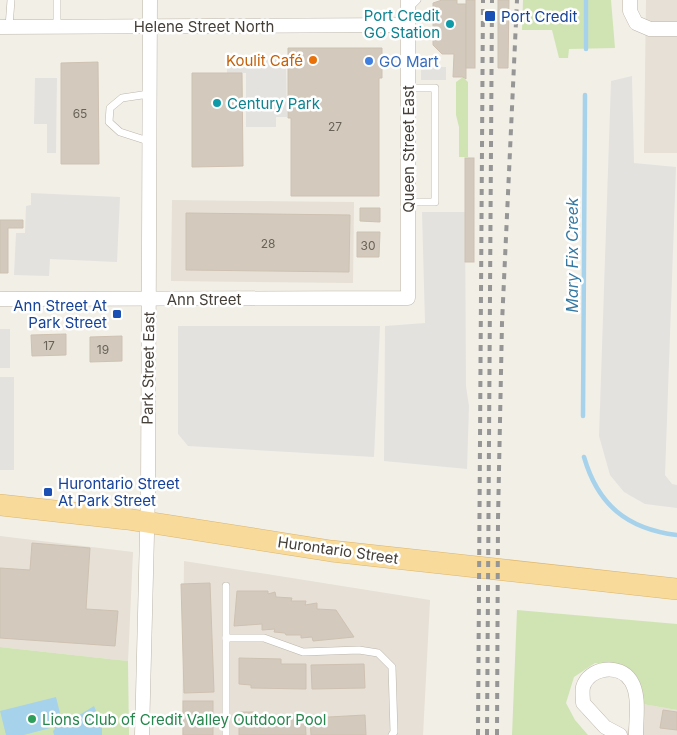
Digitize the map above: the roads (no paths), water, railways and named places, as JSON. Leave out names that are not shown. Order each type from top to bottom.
[{"type":"main road","name":"Hurontario Street","points":[[0,505],[147,522],[331,551],[677,589]]},
{"type":"street","name":"Park Street East","points":[[142,735],[147,522],[150,0]]},
{"type":"street","points":[[630,0],[630,11],[636,23],[650,29],[677,29]]},
{"type":"street","name":"Queen Street East","points":[[408,298],[407,25],[411,3]]},
{"type":"street","name":"Helene Street North","points":[[4,27],[407,25]]},
{"type":"street","name":"Ann Street","points":[[0,299],[408,298]]},
{"type":"street","points":[[620,735],[605,727],[582,703],[582,688],[586,681],[594,674],[608,668],[620,670],[630,680],[636,693],[636,735]]},
{"type":"lane","points":[[4,27],[11,0]]},
{"type":"lane","points":[[57,0],[57,27]]},
{"type":"lane","points":[[408,88],[435,88],[435,202],[408,202]]},
{"type":"lane","points":[[148,141],[120,132],[109,122],[110,108],[122,98],[149,94]]},
{"type":"lane","points":[[226,586],[226,735]]},
{"type":"lane","points":[[226,638],[264,638],[303,652],[359,650],[378,654],[392,667],[394,732],[392,735]]},
{"type":"water","name":"Lions Club of Credit Valley Outdoor Pool","points":[[56,697],[63,725],[94,706],[102,725],[102,735],[54,735],[54,727],[24,735],[6,735],[0,711]]},
{"type":"waterway","name":"Mary Fix Creek","points":[[586,0],[586,49]]},
{"type":"waterway","name":"Mary Fix Creek","points":[[583,416],[585,95]]},
{"type":"waterway","name":"Mary Fix Creek","points":[[584,457],[597,489],[617,512],[643,527],[677,535]]},
{"type":"railway","points":[[478,735],[483,0]]},
{"type":"railway","points":[[487,735],[492,0]]},
{"type":"railway","points":[[497,735],[498,519],[502,323],[517,0]]},
{"type":"place","name":"Port Credit","points":[[490,16]]},
{"type":"place","name":"Port Credit GO Station","points":[[450,24]]},
{"type":"place","name":"Koulit Café","points":[[313,60]]},
{"type":"place","name":"GO Mart","points":[[369,61]]},
{"type":"place","name":"Century Park","points":[[217,103]]},
{"type":"place","name":"Ann Street At Park Street","points":[[117,314]]},
{"type":"place","name":"Hurontario Street At Park Street","points":[[48,492]]},
{"type":"place","name":"Lions Club of Credit Valley Outdoor Pool","points":[[32,719]]}]
